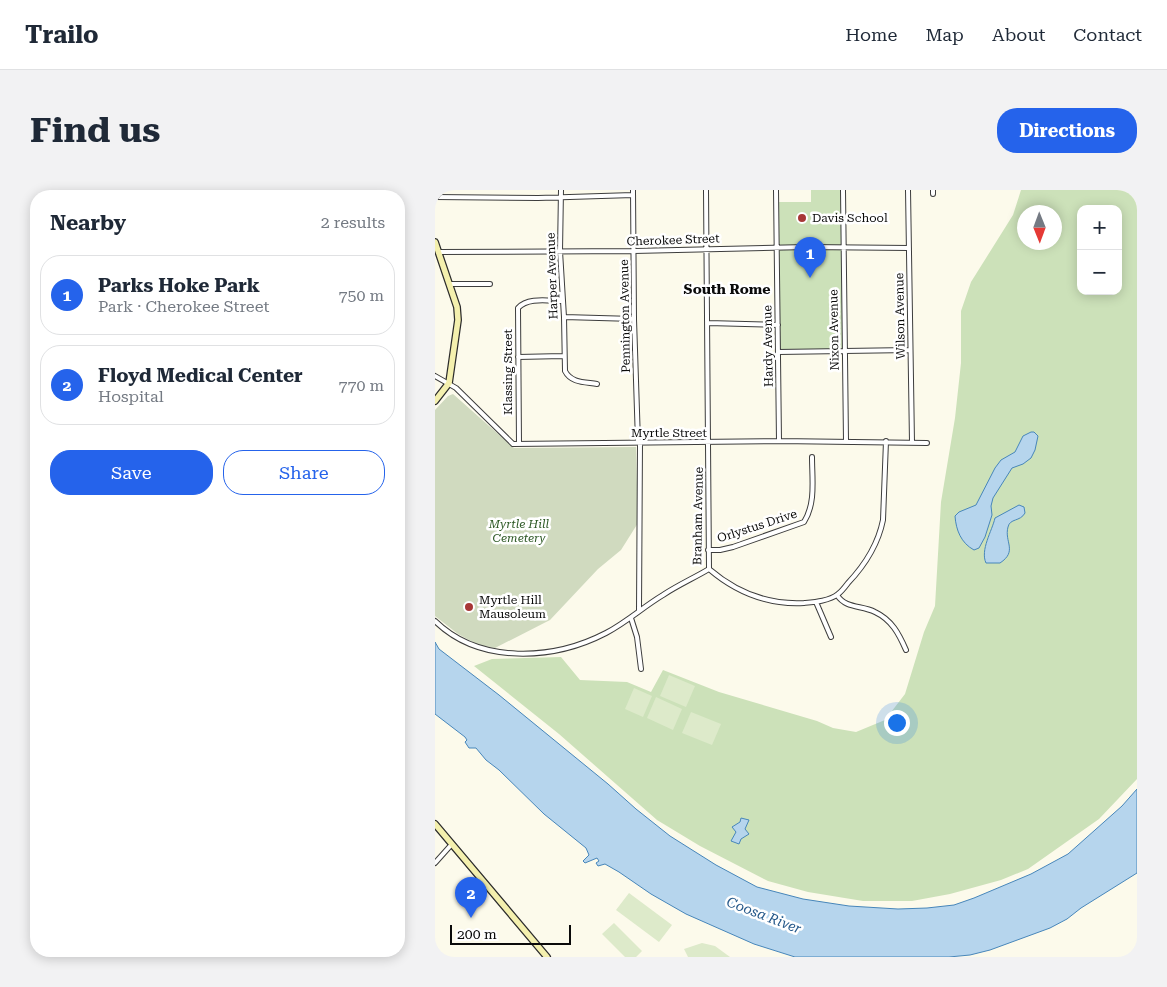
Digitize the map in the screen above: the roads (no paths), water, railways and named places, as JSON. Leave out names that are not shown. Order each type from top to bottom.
[{"type":"main road","points":[[435,242],[457,307],[458,320],[449,383],[435,401]]},
{"type":"main road","points":[[435,824],[547,957]]},
{"type":"street","name":"Harper Avenue","points":[[561,190],[560,251],[564,317],[564,359]]},
{"type":"street","name":"Branham Avenue","points":[[435,622],[463,642],[487,651],[548,652],[568,648],[605,633],[631,618],[663,594],[709,569],[706,190]]},
{"type":"street","name":"Hardy Avenue","points":[[776,190],[779,441]]},
{"type":"street","name":"Nixon Avenue","points":[[843,190],[846,441]]},
{"type":"street","name":"Wilson Avenue","points":[[908,190],[913,442]]},
{"type":"street","points":[[435,197],[561,197],[633,192]]},
{"type":"street","name":"Pennington Avenue","points":[[633,192],[634,319],[639,442],[639,611]]},
{"type":"street","name":"Cherokee Street","points":[[438,252],[634,252],[707,248],[909,248]]},
{"type":"street","points":[[450,284],[490,284]]},
{"type":"street","name":"Klassing Street","points":[[519,444],[519,308],[523,302],[562,301]]},
{"type":"street","points":[[564,317],[634,319]]},
{"type":"street","points":[[708,323],[777,325]]},
{"type":"street","points":[[778,352],[911,350]]},
{"type":"street","points":[[518,357],[564,359],[567,376],[573,380],[597,384]]},
{"type":"street","points":[[435,376],[449,383],[513,444],[519,444]]},
{"type":"street","name":"Myrtle Street","points":[[519,444],[779,441],[927,443]]},
{"type":"street","points":[[709,569],[721,579],[737,588],[769,602],[789,604],[816,602],[837,595],[871,554],[881,530],[886,441]]},
{"type":"street","name":"Orlystus Drive","points":[[709,550],[733,547],[804,522],[812,502],[812,457]]},
{"type":"street","points":[[837,595],[843,603],[875,612],[886,618],[899,634],[907,650]]},
{"type":"street","points":[[816,602],[831,636]]},
{"type":"street","points":[[631,618],[637,637],[641,669]]},
{"type":"street","points":[[435,864],[452,844]]},
{"type":"street","points":[[1132,957],[1137,954]]},
{"type":"water","points":[[1031,432],[1038,436],[1035,450],[1031,458],[1023,464],[1012,468],[993,498],[991,506],[992,515],[985,537],[979,548],[974,550],[960,536],[955,516],[959,512],[976,505],[1001,460],[1015,452],[1023,436]]},
{"type":"water","points":[[1019,505],[1024,507],[1025,513],[1021,518],[1009,524],[1007,532],[1008,554],[1000,563],[986,563],[985,546],[995,518]]},
{"type":"water","name":"Coosa River","points":[[435,642],[439,649],[499,695],[670,836],[716,865],[757,887],[803,899],[849,906],[898,909],[954,905],[1031,874],[1068,854],[1122,806],[1137,789],[1137,873],[1050,928],[990,950],[970,955],[949,957],[795,957],[754,944],[686,914],[605,864],[598,866],[596,863],[599,861],[597,858],[585,863],[583,861],[589,855],[586,848],[544,814],[499,770],[486,760],[476,748],[469,748],[465,742],[467,740],[465,737],[435,714]]},
{"type":"water","points":[[741,818],[749,820],[745,829],[749,834],[741,839],[739,844],[731,841],[736,832],[732,827],[740,822]]},
{"type":"place","name":"Davis School","points":[[802,218]]},
{"type":"place","name":"Parks Hoke Park","points":[[810,278]]},
{"type":"place","name":"Myrtle Hill Mausoleum","points":[[469,607]]},
{"type":"place","name":"Floyd Medical Center","points":[[471,918]]},
{"type":"district","name":"South Rome","points":[[727,289]]},
{"type":"park label","name":"Myrtle Hill Cemetery","points":[[519,531]]}]
